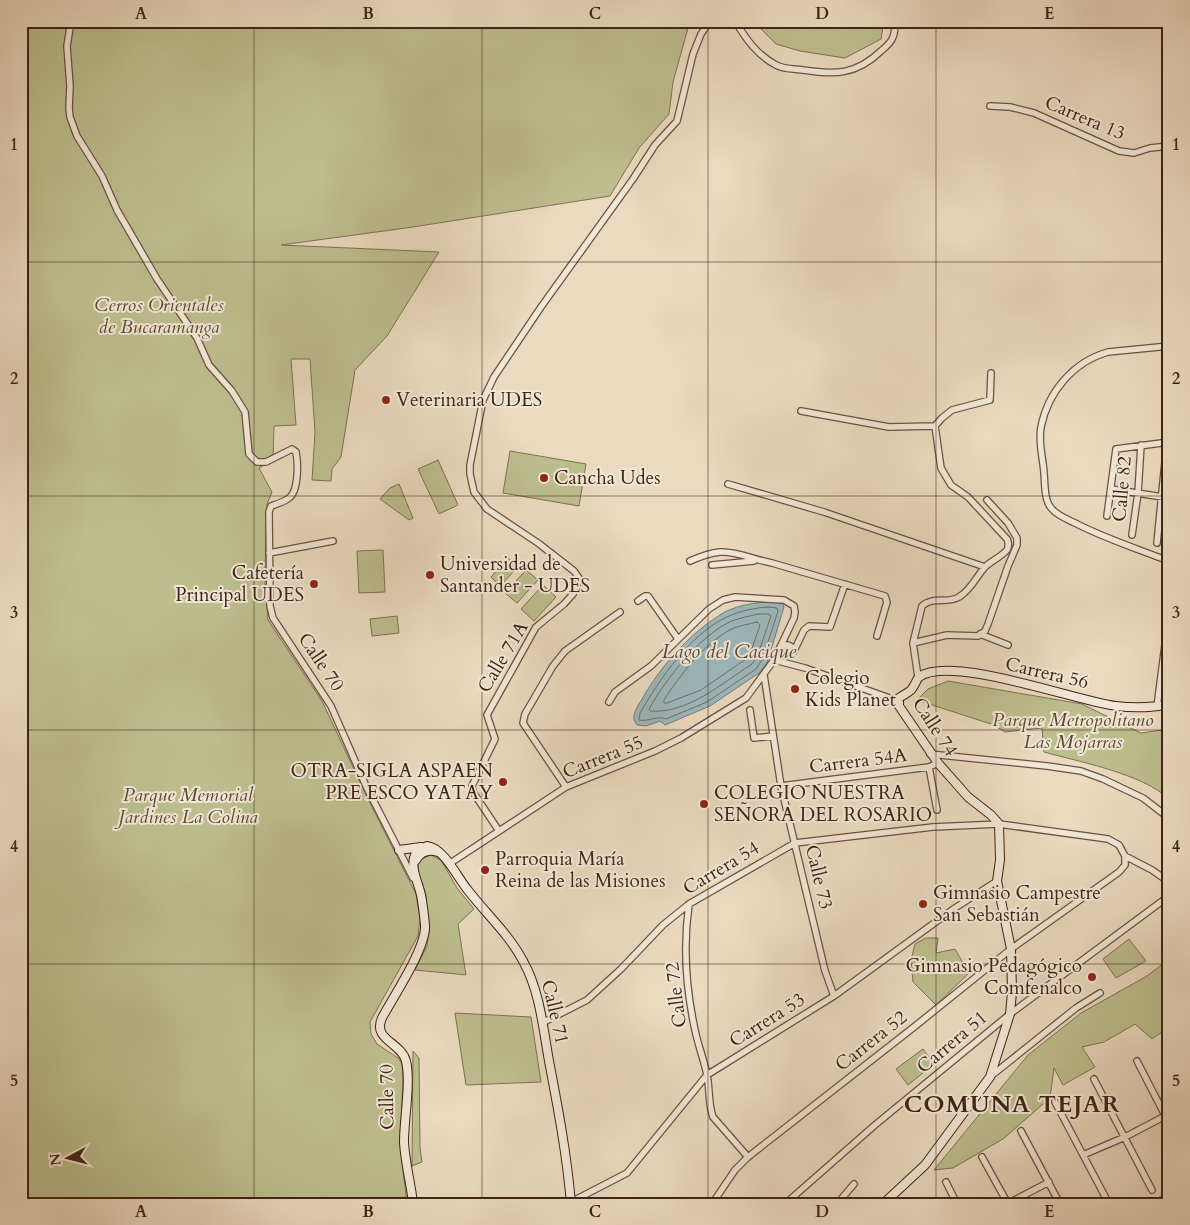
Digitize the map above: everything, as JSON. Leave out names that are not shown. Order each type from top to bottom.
[{"type":"street","name":"Calle 70","points":[[71,21],[67,46],[70,86],[69,108],[76,136],[102,176],[117,210],[157,279],[197,338],[209,365],[232,391],[245,412],[249,454],[254,460],[266,462],[292,449],[294,450],[298,464],[296,487],[290,497],[271,506],[270,509],[270,606],[273,618],[331,706],[366,786],[420,891]]},
{"type":"street","name":"Calle 71A","points":[[499,831],[473,792],[472,786],[495,739],[487,715],[536,627],[573,594],[579,578],[574,571],[538,543],[487,509],[474,492],[470,465],[482,400],[494,378],[541,307],[656,145],[677,121],[693,54],[701,34],[710,21]]},
{"type":"street","points":[[734,21],[750,46],[777,66],[788,70],[799,69],[825,73],[846,71],[867,63],[890,44],[894,36],[895,21]]},
{"type":"street","points":[[824,25],[859,25],[882,21]]},
{"type":"street","name":"Carrera 13","points":[[990,106],[1010,107],[1034,113],[1119,151],[1134,153],[1150,148],[1169,146]]},
{"type":"street","points":[[1168,561],[1097,534],[1057,514],[1050,508],[1047,497],[1041,434],[1044,419],[1054,394],[1064,378],[1075,369],[1108,352],[1169,346]]},
{"type":"street","points":[[801,411],[889,427],[935,426],[952,410],[990,400],[991,373]]},
{"type":"street","name":"Calle 74","points":[[935,426],[941,468],[951,485],[968,497],[1007,539],[1009,544],[1007,549],[985,568],[969,589],[958,598],[933,601],[922,606],[913,643],[918,677],[914,687],[901,696],[898,701],[899,706],[930,754],[968,797],[999,824]]},
{"type":"street","points":[[1108,516],[1116,449],[1168,442],[1166,497],[1157,543]]},
{"type":"street","name":"Calle 82","points":[[1132,535],[1138,493],[1141,445]]},
{"type":"street","points":[[728,484],[824,512],[985,568]]},
{"type":"street","points":[[1111,489],[1166,497]]},
{"type":"street","points":[[980,634],[988,624],[1017,545],[1016,538],[1008,523],[987,500]]},
{"type":"street","points":[[269,552],[333,541]]},
{"type":"street","points":[[690,561],[710,554],[721,552],[733,553],[885,596],[887,599],[877,636]]},
{"type":"street","points":[[712,565],[758,561]]},
{"type":"street","points":[[778,653],[790,654],[795,649],[806,628],[813,626],[830,628],[844,584]]},
{"type":"street","points":[[609,702],[615,692],[651,666],[678,639],[648,596],[638,600]]},
{"type":"street","name":"Carrera 55","points":[[449,864],[566,787],[640,758],[681,738],[746,698],[778,653],[795,612],[794,606],[784,600],[735,597],[723,600],[709,609],[678,639]]},
{"type":"street","points":[[566,787],[523,723],[526,714],[553,666],[565,651],[620,612]]},
{"type":"street","points":[[1157,707],[1169,614]]},
{"type":"street","points":[[913,643],[947,635],[966,636],[980,634],[1008,645]]},
{"type":"street","points":[[781,646],[788,645],[795,649]]},
{"type":"street","points":[[774,660],[805,668],[898,701]]},
{"type":"street","name":"Carrera 56","points":[[918,677],[934,672],[958,670],[1027,684],[1114,706],[1157,707],[1169,704]]},
{"type":"street","name":"Calle 73","points":[[764,675],[781,786],[825,971],[834,996]]},
{"type":"street","points":[[750,710],[754,738],[773,736]]},
{"type":"street","name":"Carrera 54A","points":[[930,754],[1081,771],[1143,798],[1169,818]]},
{"type":"street","name":"Carrera 54A","points":[[781,786],[929,767],[938,763]]},
{"type":"street","points":[[929,767],[938,810]]},
{"type":"street","points":[[990,1076],[1010,1014],[1012,985],[1010,949],[996,881],[1000,860],[999,824]]},
{"type":"street","name":"Carrera 54","points":[[542,1024],[586,1000],[621,969],[663,925],[689,904],[795,843],[933,827],[999,824],[1108,838],[1119,845],[1125,856],[1152,870],[1169,882]]},
{"type":"street","points":[[399,850],[425,846]]},
{"type":"street","points":[[414,871],[414,855],[416,851],[425,846]]},
{"type":"street","name":"Calle 71","points":[[425,846],[434,848],[442,854],[468,891],[504,932],[520,956],[534,985],[565,1146],[571,1203]]},
{"type":"street","points":[[414,871],[416,859],[419,855],[432,851],[442,854]]},
{"type":"street","name":"Carrera 52","points":[[712,1204],[735,1170],[748,1157],[1010,949],[1119,872],[1124,865],[1125,856]]},
{"type":"street","name":"Calle 70","points":[[413,1204],[404,1150],[406,1061],[399,1049],[383,1037],[379,1028],[382,1018],[422,944],[425,926],[420,891],[414,871]]},
{"type":"street","name":"Carrera 53","points":[[571,1203],[627,1173],[707,1075],[834,996],[955,908],[996,881]]},
{"type":"street","name":"Carrera 51","points":[[785,1204],[875,1125],[1010,1014],[1169,896]]},
{"type":"street","name":"Calle 72","points":[[689,904],[685,930],[688,996],[695,1032],[707,1075],[711,1111],[713,1117],[748,1157]]},
{"type":"street","points":[[883,1204],[925,1164],[990,1076],[1076,1008],[1100,993]]},
{"type":"street","points":[[1137,1061],[1167,1115],[1169,1123]]},
{"type":"street","points":[[1094,1079],[1152,1190]]},
{"type":"street","points":[[1054,1102],[1109,1204]]},
{"type":"street","points":[[1083,1155],[1125,1137],[1167,1115]]},
{"type":"street","points":[[1021,1131],[1060,1204]]},
{"type":"street","points":[[982,1157],[1008,1204],[1048,1182]]},
{"type":"street","points":[[946,1182],[957,1204]]},
{"type":"street","points":[[837,1204],[854,1184]]},
{"type":"street","points":[[1154,1204],[1169,1196]]},
{"type":"green space","points":[[21,21],[694,21],[688,28],[673,82],[669,114],[639,148],[610,196],[413,227],[281,245],[439,252],[387,336],[355,370],[341,457],[332,469],[331,481],[312,480],[315,432],[310,359],[291,359],[296,425],[274,426],[273,460],[259,468],[272,492],[267,504],[266,523],[265,584],[268,620],[322,701],[367,797],[416,894],[420,920],[418,936],[370,1022],[371,1034],[377,1044],[398,1058],[402,1064],[400,1144],[407,1204],[21,1204]]},
{"type":"green space","points":[[755,21],[884,21],[881,39],[845,58],[800,51],[776,44]]},
{"type":"green space","name":"Cancha Udes","points":[[510,451],[586,464],[579,506],[503,493]]},
{"type":"green space","points":[[438,460],[458,505],[439,514],[418,469]]},
{"type":"green space","points":[[399,484],[413,518],[409,520],[380,499],[390,488]]},
{"type":"green space","points":[[383,550],[385,592],[359,593],[357,551]]},
{"type":"green space","points":[[508,558],[518,567],[500,586],[491,577]]},
{"type":"green space","points":[[526,570],[538,580],[517,603],[505,593]]},
{"type":"green space","points":[[543,585],[556,597],[534,621],[521,609]]},
{"type":"green space","points":[[397,616],[399,633],[372,636],[370,619]]},
{"type":"green space","name":"Parque Metropolitano Las Mojarras","points":[[948,681],[1082,704],[1141,733],[1169,729],[1169,799],[1158,790],[1128,776],[1044,752],[1042,728],[1005,732],[994,725],[917,700],[928,689]]},
{"type":"green space","points":[[431,855],[441,860],[457,888],[474,909],[458,924],[466,975],[415,970],[427,946],[429,932],[426,895],[418,872],[418,865],[421,859]]},
{"type":"green space","points":[[926,938],[938,938],[936,953],[955,949],[969,973],[936,1005],[913,982],[911,960],[915,944]]},
{"type":"green space","points":[[1129,939],[1146,961],[1116,978],[1103,959]]},
{"type":"green space","points":[[1169,959],[1169,1027],[1152,1039],[1135,1024],[1104,1042],[1082,1047],[1095,1067],[1063,1085],[1054,1068],[1050,1098],[1003,1139],[953,1168],[934,1170],[1028,1055],[1081,1013],[1147,976]]},
{"type":"green space","points":[[455,1013],[531,1017],[541,1082],[466,1085]]},
{"type":"green space","points":[[923,1049],[934,1064],[908,1085],[896,1069]]},
{"type":"green space","points":[[413,1051],[419,1058],[420,1148],[422,1162],[412,1166]]},
{"type":"water","name":"Lago del Cacique","points":[[768,602],[782,603],[784,607],[767,663],[759,673],[710,706],[665,725],[660,721],[646,726],[637,725],[634,720],[635,712],[649,687],[686,642],[708,623],[731,609]]},
{"type":"place","name":"Veterinaria UDES","points":[[386,400]]},
{"type":"place","name":"Cancha Udes","points":[[544,478]]},
{"type":"place","name":"Universidad de Santander - UDES","points":[[430,575]]},
{"type":"place","name":"Cafetería Principal UDES","points":[[314,584]]},
{"type":"place","name":"Colegio Kids Planet","points":[[795,689]]},
{"type":"place","name":"OTRA-SIGLA ASPAEN PRE ESCO YATAY","points":[[503,782]]},
{"type":"place","name":"COLEGIO NUESTRA SEÑORA DEL ROSARIO","points":[[704,804]]},
{"type":"place","name":"Parroquia María Reina de las Misiones","points":[[485,870]]},
{"type":"place","name":"Gimnasio Campestre San Sebastián","points":[[923,904]]},
{"type":"place","name":"Gimnasio Pedagógico Comfenalco","points":[[1092,977]]},
{"type":"district","name":"COMUNA TEJAR","points":[[1012,1104]]},
{"type":"park label","name":"Cerros Orientales de Bucaramanga","points":[[159,316]]},
{"type":"park label","name":"Parque Memorial Jardines La Colina","points":[[188,806]]}]
